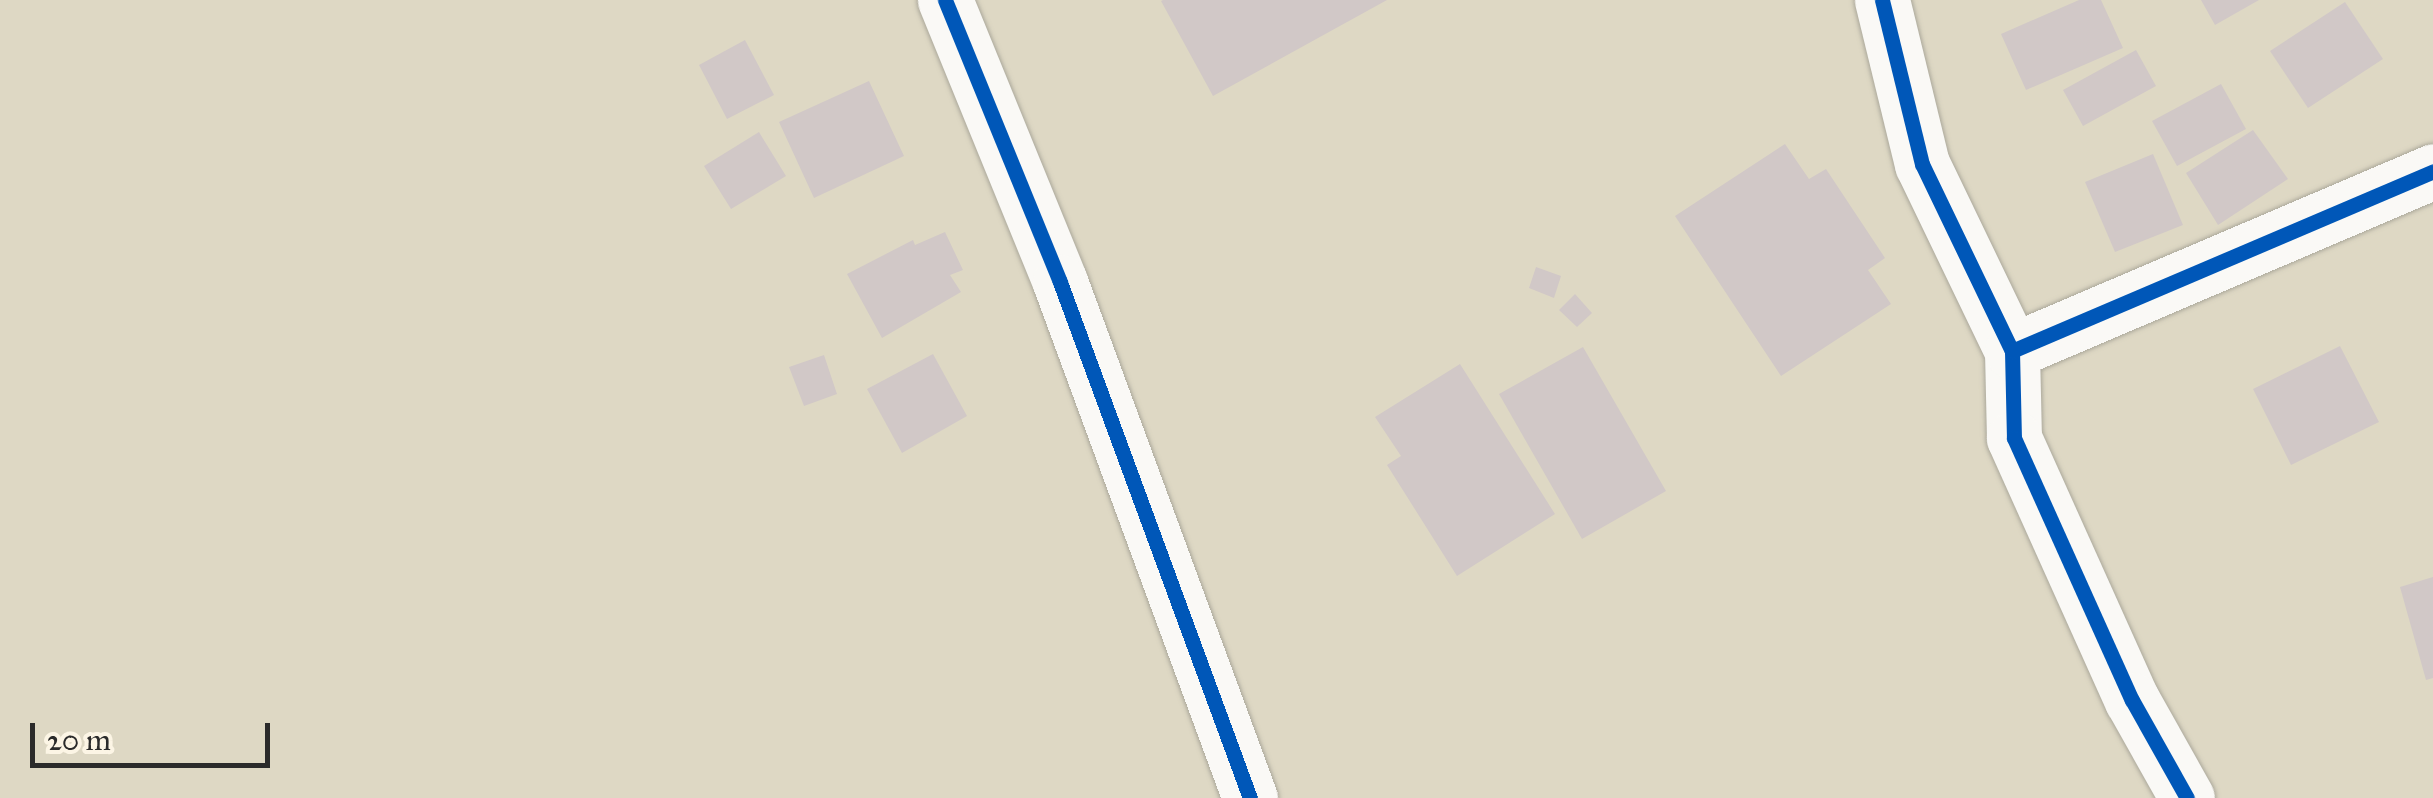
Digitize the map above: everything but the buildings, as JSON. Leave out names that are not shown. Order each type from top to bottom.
[{"type":"street","points":[[945,0],[1060,282],[1250,798]]},
{"type":"street","points":[[1882,0],[1922,164],[2012,351],[2014,438],[2132,700],[2186,798]]},
{"type":"street","points":[[2012,351],[2433,171]]},
{"type":"cycle path","points":[[945,0],[1060,282],[1250,798]]},
{"type":"cycle path","points":[[1882,0],[1922,164],[2012,351],[2014,438],[2132,700],[2187,798]]},
{"type":"cycle path","points":[[2012,351],[2433,171]]}]
